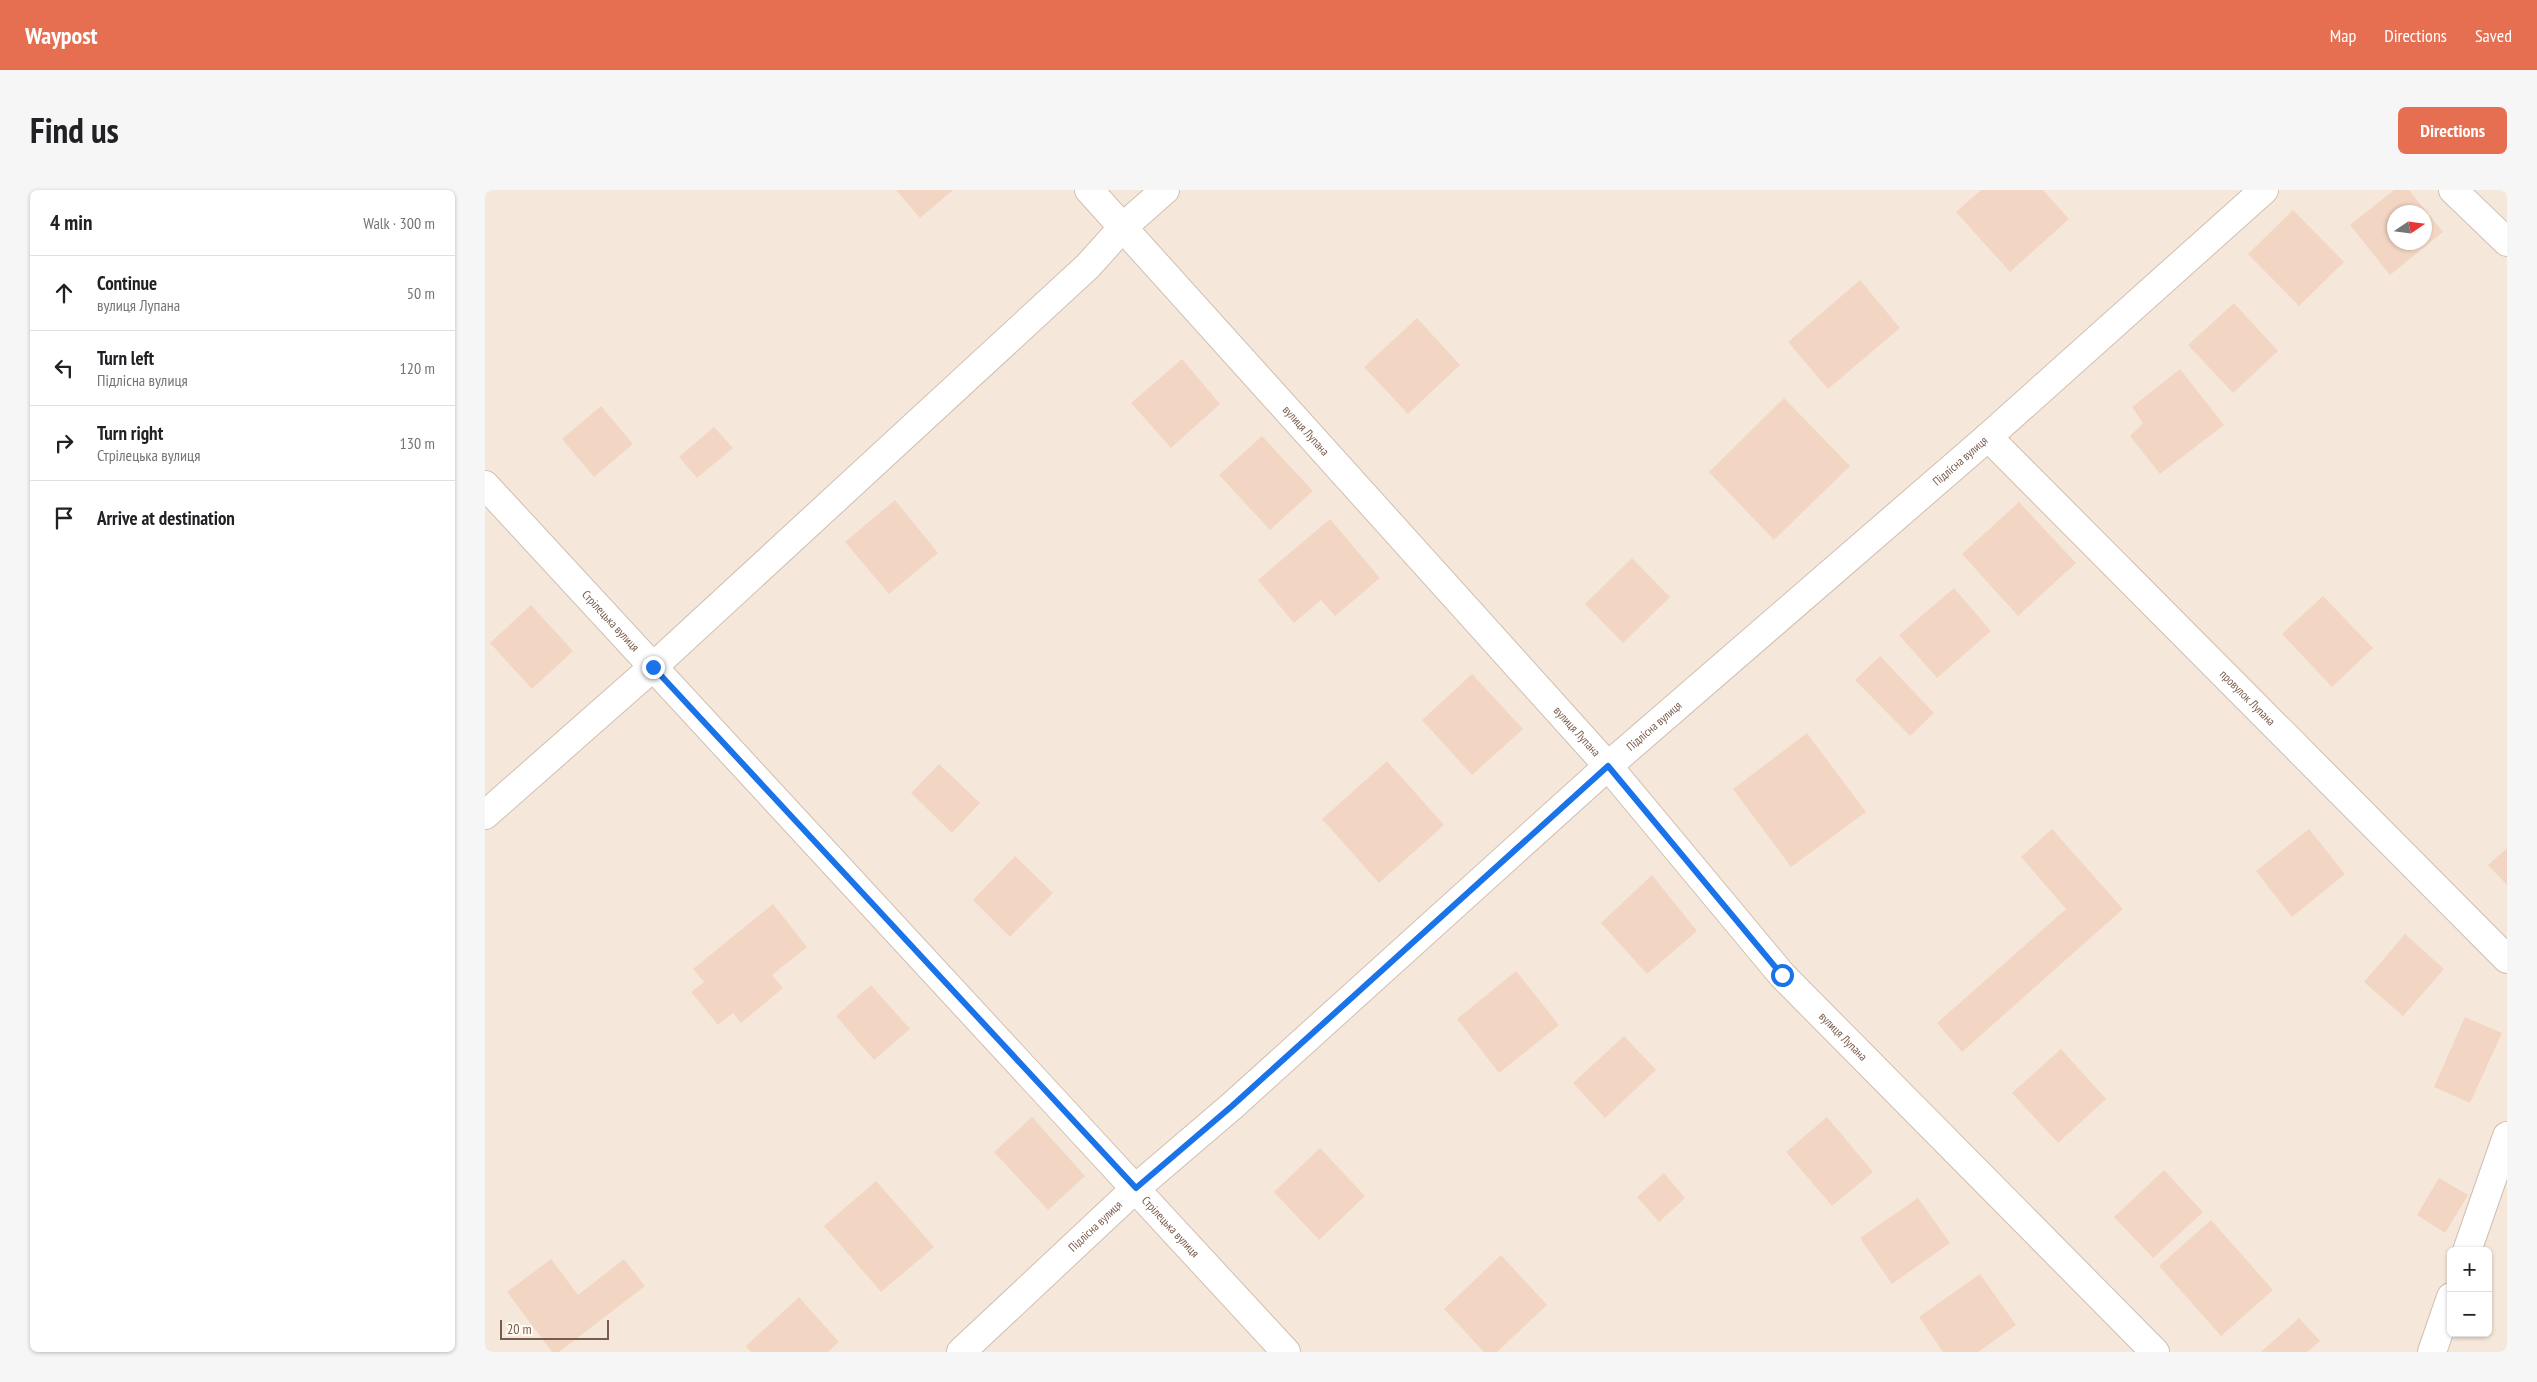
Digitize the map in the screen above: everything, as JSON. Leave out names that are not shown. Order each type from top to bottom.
[{"type":"street","name":"вулиця Лупана","points":[[1089,190],[1608,766],[1782,975],[2155,1352]]},
{"type":"street","points":[[485,816],[653,667],[1088,266],[1123,226],[1165,190]]},
{"type":"street","name":"Підлісна вулиця","points":[[961,1352],[1136,1188],[1232,1106],[1608,766],[1988,437],[2264,190]]},
{"type":"street","points":[[2453,190],[2507,242]]},
{"type":"street","name":"провулок Лупана","points":[[1988,437],[2507,959]]},
{"type":"street","name":"Стрілецька вулиця","points":[[485,485],[1287,1352]]},
{"type":"street","points":[[2468,1247],[2507,1136]]},
{"type":"street","points":[[2432,1352],[2447,1309]]},
{"type":"shaded area","points":[[485,190],[2507,190],[2507,1352],[485,1352]]},
{"type":"building","points":[[896,190],[953,190],[920,218]]},
{"type":"building","points":[[1981,190],[2043,190],[2069,219],[2010,272],[1956,212]]},
{"type":"building","points":[[2394,190],[2409,190],[2421,205],[2387,205],[2387,250],[2421,250],[2390,275],[2350,225]]},
{"type":"building","points":[[2293,210],[2344,262],[2299,306],[2248,254]]},
{"type":"building","points":[[2432,218],[2443,232],[2432,241]]},
{"type":"building","points":[[1860,280],[1900,328],[1828,389],[1788,342]]},
{"type":"building","points":[[2234,303],[2278,351],[2233,393],[2188,345]]},
{"type":"building","points":[[1417,318],[1460,365],[1408,414],[1364,367]]},
{"type":"building","points":[[1182,359],[1220,404],[1171,448],[1131,403]]},
{"type":"building","points":[[2180,369],[2224,425],[2160,474],[2130,436],[2143,423],[2132,407]]},
{"type":"building","points":[[1784,398],[1850,466],[1774,540],[1709,472]]},
{"type":"building","points":[[601,406],[633,444],[594,477],[562,439]]},
{"type":"building","points":[[714,427],[733,448],[697,478],[679,457]]},
{"type":"building","points":[[1262,436],[1313,491],[1270,530],[1219,475]]},
{"type":"building","points":[[895,500],[938,553],[889,594],[845,542]]},
{"type":"building","points":[[2019,502],[2076,563],[2018,616],[1962,554]]},
{"type":"building","points":[[1330,519],[1380,578],[1335,616],[1321,600],[1294,623],[1258,580]]},
{"type":"building","points":[[1632,558],[1670,597],[1623,643],[1585,604]]},
{"type":"building","points":[[1954,588],[1991,631],[1937,678],[1899,635]]},
{"type":"building","points":[[2323,596],[2373,648],[2332,687],[2282,634]]},
{"type":"building","points":[[531,605],[573,651],[532,689],[490,643]]},
{"type":"building","points":[[1880,656],[1934,713],[1910,736],[1855,680]]},
{"type":"building","points":[[1472,674],[1523,729],[1472,775],[1422,720]]},
{"type":"building","points":[[1807,733],[1866,812],[1791,867],[1733,789]]},
{"type":"building","points":[[1387,761],[1444,825],[1379,883],[1322,819]]},
{"type":"building","points":[[939,764],[980,803],[952,833],[911,793]]},
{"type":"building","points":[[2052,829],[2123,909],[1962,1052],[1937,1023],[2066,909],[2021,857]]},
{"type":"building","points":[[2309,829],[2345,874],[2292,917],[2256,871]]},
{"type":"building","points":[[2507,848],[2507,885],[2488,865]]},
{"type":"building","points":[[1015,856],[1053,893],[1010,937],[973,900]]},
{"type":"building","points":[[1652,875],[1697,931],[1647,974],[1601,923]]},
{"type":"building","points":[[773,904],[807,947],[772,975],[783,988],[741,1023],[733,1013],[718,1025],[691,992],[704,982],[693,969]]},
{"type":"building","points":[[2405,934],[2444,969],[2403,1016],[2364,982]]},
{"type":"building","points":[[1516,971],[1559,1025],[1499,1073],[1457,1019]]},
{"type":"building","points":[[871,985],[910,1029],[874,1060],[836,1016]]},
{"type":"building","points":[[2465,1017],[2502,1033],[2470,1103],[2434,1087]]},
{"type":"building","points":[[1624,1036],[1656,1070],[1605,1118],[1573,1083]]},
{"type":"building","points":[[2061,1049],[2106,1099],[2058,1143],[2012,1093]]},
{"type":"building","points":[[1032,1117],[1085,1176],[1048,1210],[994,1152]]},
{"type":"building","points":[[1827,1117],[1873,1172],[1832,1206],[1786,1152]]},
{"type":"building","points":[[1320,1148],[1365,1196],[1319,1240],[1274,1192]]},
{"type":"building","points":[[2164,1170],[2203,1212],[2153,1258],[2114,1217]]},
{"type":"building","points":[[1664,1173],[1685,1198],[1659,1222],[1637,1197]]},
{"type":"building","points":[[2439,1178],[2468,1195],[2445,1233],[2417,1215]]},
{"type":"building","points":[[876,1181],[934,1247],[881,1292],[824,1226]]},
{"type":"building","points":[[1918,1198],[1950,1243],[1892,1284],[1860,1238]]},
{"type":"building","points":[[2211,1220],[2273,1290],[2221,1336],[2159,1266]]},
{"type":"building","points":[[1501,1255],[1547,1305],[1497,1352],[1484,1352],[1444,1309]]},
{"type":"building","points":[[551,1259],[578,1295],[624,1259],[645,1286],[559,1352],[552,1352],[507,1292]]},
{"type":"building","points":[[1980,1274],[2016,1325],[1978,1352],[1943,1352],[1919,1317]]},
{"type":"building","points":[[799,1297],[839,1342],[828,1352],[751,1352],[746,1346]]},
{"type":"building","points":[[2299,1318],[2320,1341],[2307,1352],[2261,1352]]},
{"type":"route","points":[[653,667],[1136,1188],[1232,1106],[1608,766],[1782,975]]}]
